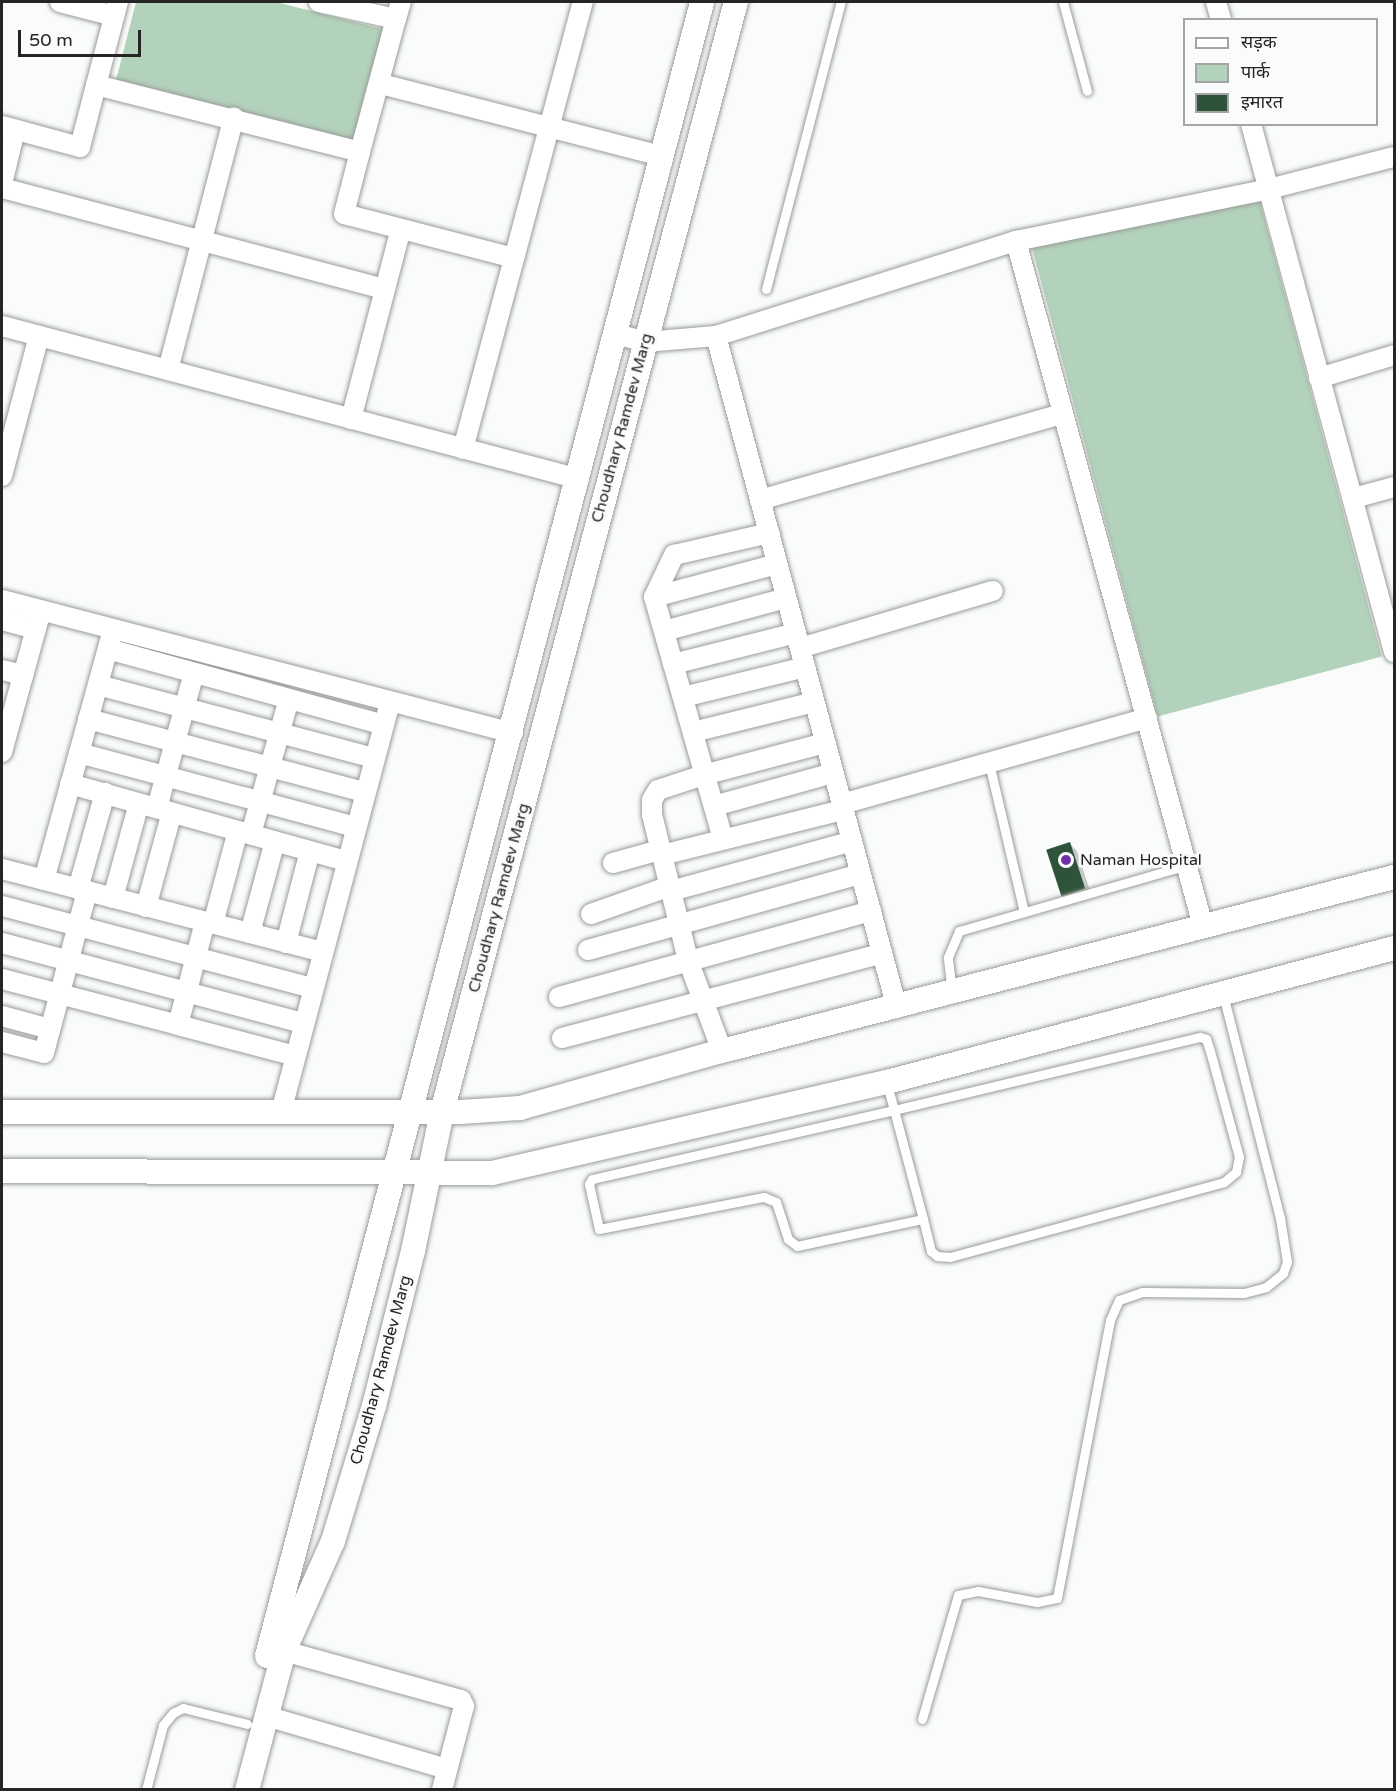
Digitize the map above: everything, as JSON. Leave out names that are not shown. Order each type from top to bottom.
[{"type":"street","points":[[60,2],[116,9],[80,147],[8,128],[2,186],[385,289]]},
{"type":"street","points":[[319,2],[398,10],[381,84],[344,214],[514,258]]},
{"type":"street","points":[[248,1788],[256,1720],[410,1112],[513,733],[702,2]]},
{"type":"street","name":"Choudhary Ramdev Marg","points":[[256,1720],[333,1541],[376,1395],[430,1172],[442,1112],[736,2]]},
{"type":"street","points":[[1216,2],[1220,18]]},
{"type":"street","points":[[463,449],[550,127],[577,3]]},
{"type":"street","points":[[381,84],[662,156]]},
{"type":"street","points":[[96,85],[234,117],[360,152]]},
{"type":"street","points":[[168,370],[234,117]]},
{"type":"street","points":[[1252,126],[1319,378],[1390,620],[1395,652]]},
{"type":"street","points":[[616,334],[645,342],[716,336],[1016,241],[1269,189],[1395,157]]},
{"type":"street","points":[[351,419],[401,229]]},
{"type":"street","points":[[1016,241],[1203,926]]},
{"type":"street","points":[[2,326],[579,479]]},
{"type":"street","points":[[2,476],[39,336]]},
{"type":"street","points":[[716,336],[871,911],[880,954],[897,1008]]},
{"type":"street","points":[[1319,378],[1395,355]]},
{"type":"street","points":[[760,500],[1062,414]]},
{"type":"street","points":[[1354,498],[1395,487]]},
{"type":"street","points":[[723,839],[707,774],[654,597],[674,555],[769,533]]},
{"type":"street","points":[[654,597],[777,564]]},
{"type":"street","points":[[683,697],[800,649],[993,591]]},
{"type":"street","points":[[664,632],[786,598]]},
{"type":"street","points":[[2,600],[38,620]]},
{"type":"street","points":[[2,620],[38,620],[114,628],[513,733]]},
{"type":"street","points":[[2,752],[6,718],[23,675],[38,620]]},
{"type":"street","points":[[44,880],[114,628]]},
{"type":"street","points":[[108,649],[383,725]]},
{"type":"street","points":[[674,664],[800,649]]},
{"type":"street","points":[[2,670],[23,675]]},
{"type":"street","points":[[113,898],[156,808],[195,672]]},
{"type":"street","points":[[98,685],[374,758]]},
{"type":"street","points":[[178,1025],[195,957],[245,832],[260,801],[289,699]]},
{"type":"street","points":[[281,1112],[312,988],[390,701]]},
{"type":"street","points":[[693,732],[814,702]]},
{"type":"street","points":[[613,863],[723,839],[842,807],[989,762],[1147,718]]},
{"type":"street","points":[[88,719],[365,792]]},
{"type":"street","points":[[722,1051],[688,960],[652,814],[652,800],[658,790],[707,774],[825,744]]},
{"type":"street","points":[[79,753],[356,827]]},
{"type":"street","points":[[714,806],[833,773]]},
{"type":"street","points":[[70,784],[346,861]]},
{"type":"street","points":[[2,1042],[44,1053],[78,926],[82,890],[105,793]]},
{"type":"street","points":[[146,907],[156,808]]},
{"type":"street","points":[[250,933],[275,841]]},
{"type":"street","points":[[591,914],[670,889],[852,841]]},
{"type":"street","points":[[286,943],[310,851]]},
{"type":"street","points":[[2,869],[322,952]]},
{"type":"street","points":[[588,950],[861,874]]},
{"type":"street","points":[[2,1112],[442,1112],[520,1108],[722,1051],[897,1008],[1395,877]]},
{"type":"street","points":[[2,906],[312,988]]},
{"type":"street","points":[[559,997],[871,911]]},
{"type":"street","points":[[2,943],[303,1023]]},
{"type":"street","points":[[2,1171],[492,1173],[887,1083],[1395,948]]},
{"type":"street","points":[[562,1038],[880,954]]},
{"type":"street","points":[[2,979],[295,1056]]},
{"type":"street","points":[[2,1016],[51,1029]]},
{"type":"street","points":[[284,1651],[457,1697],[464,1706],[442,1790]]},
{"type":"street","points":[[256,1720],[447,1769]]},
{"type":"lane","points":[[766,289],[841,2]]},
{"type":"lane","points":[[1063,2],[1087,91]]},
{"type":"lane","points":[[989,762],[1024,912]]},
{"type":"lane","points":[[952,993],[948,957],[959,931],[1187,866]]},
{"type":"lane","points":[[922,1719],[958,1595],[978,1591],[1037,1602],[1057,1599],[1110,1320],[1119,1300],[1142,1292],[1244,1293],[1266,1287],[1283,1273],[1287,1262],[1280,1218],[1223,994]]},
{"type":"lane","points":[[887,1083],[894,1110],[923,1218],[933,1254],[950,1257],[1224,1182],[1236,1173],[1239,1157],[1210,1051],[1206,1040],[1200,1037],[894,1110],[592,1179],[589,1188],[596,1226],[602,1229],[768,1197],[776,1202],[790,1243],[797,1246],[923,1218]]},
{"type":"lane","points":[[146,1790],[163,1725],[173,1713],[183,1708],[256,1720]]},
{"type":"green space","points":[[136,2],[276,2],[390,31],[361,143],[116,80]]},
{"type":"green space","points":[[1256,187],[1382,656],[1158,716],[1032,247]]},
{"type":"building","points":[[1070,842],[1085,889],[1061,896],[1046,850]]},
{"type":"place","name":"Naman Hospital","points":[[1066,860]]}]
